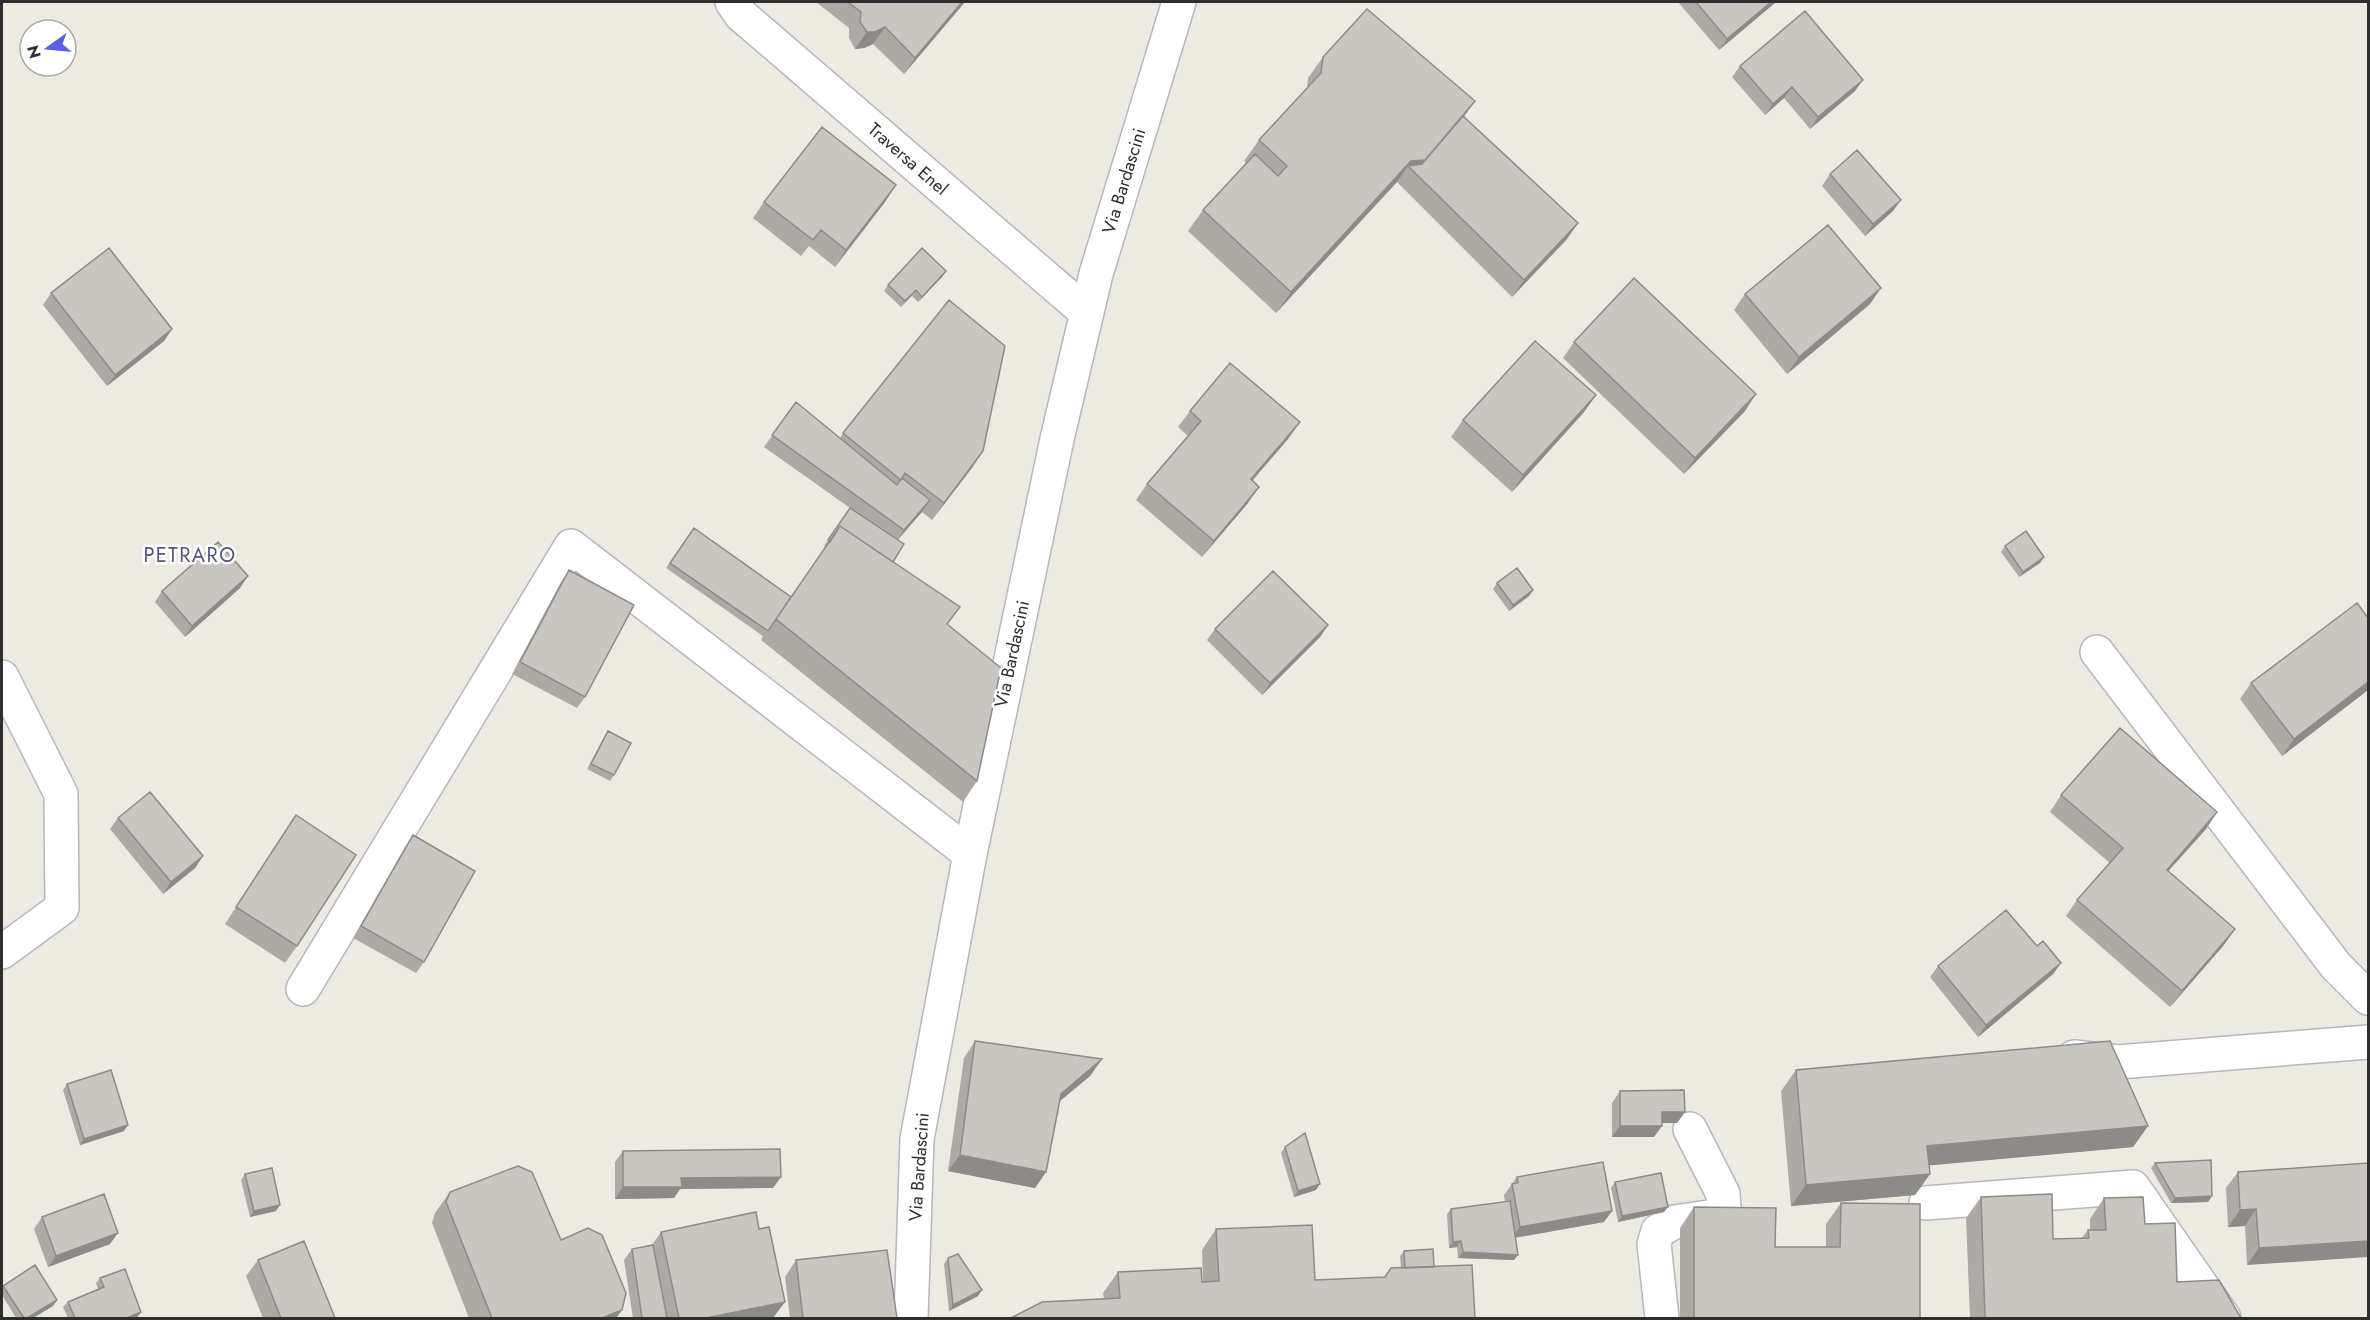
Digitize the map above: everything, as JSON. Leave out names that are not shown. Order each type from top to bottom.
[{"type":"street","name":"Traversa Enel","points":[[732,2],[741,15],[1087,313]]},
{"type":"street","name":"Via Bardascini","points":[[910,1318],[917,1139],[970,854],[1057,439],[1096,274],[1179,2]]},
{"type":"street","points":[[303,989],[571,546],[970,854]]},
{"type":"street","points":[[2097,652],[2336,966],[2368,998]]},
{"type":"street","points":[[2,677],[61,794],[62,908],[2,952]]},
{"type":"street","points":[[2047,1054],[2118,1062],[2368,1042]]},
{"type":"street","points":[[1662,1318],[1654,1244],[1658,1231],[1674,1222],[1716,1216],[1724,1208],[1723,1194],[1690,1129]]},
{"type":"street","points":[[1926,1203],[2133,1187],[2224,1318]]},
{"type":"building","points":[[848,2],[962,2],[915,58],[885,27],[875,32],[867,32],[860,22],[861,12]]},
{"type":"building","points":[[1696,2],[1771,2],[1727,39]]},
{"type":"building","points":[[1367,9],[1475,101],[1425,160],[1411,161],[1291,292],[1203,210],[1255,154],[1278,176],[1287,166],[1259,140],[1321,73],[1323,57]]},
{"type":"building","points":[[1805,11],[1863,80],[1818,117],[1792,87],[1773,104],[1740,66]]},
{"type":"building","points":[[1463,116],[1578,223],[1524,280],[1408,166],[1422,164]]},
{"type":"building","points":[[822,127],[896,185],[846,250],[821,230],[813,240],[764,202]]},
{"type":"building","points":[[1857,150],[1901,200],[1873,224],[1830,174]]},
{"type":"building","points":[[1828,225],[1881,288],[1799,357],[1745,294]]},
{"type":"building","points":[[109,248],[172,329],[115,375],[51,293]]},
{"type":"building","points":[[922,248],[946,271],[922,297],[916,290],[905,301],[888,285]]},
{"type":"building","points":[[1634,278],[1756,394],[1695,458],[1574,342]]},
{"type":"building","points":[[949,300],[1005,346],[983,451],[944,503],[905,473],[901,480],[843,433]]},
{"type":"building","points":[[1535,341],[1596,395],[1523,475],[1463,420]]},
{"type":"building","points":[[1230,363],[1300,422],[1251,479],[1259,487],[1214,541],[1147,484],[1201,421],[1190,411]]},
{"type":"building","points":[[796,402],[897,485],[902,478],[930,500],[904,530],[772,435]]},
{"type":"building","points":[[850,508],[904,544],[893,562],[840,526],[830,542],[828,540]]},
{"type":"building","points":[[840,526],[960,607],[947,624],[1001,668],[977,781],[776,619]]},
{"type":"building","points":[[694,528],[791,597],[768,631],[670,563]]},
{"type":"building","points":[[2026,531],[2044,557],[2023,572],[2005,546]]},
{"type":"building","points":[[218,542],[248,576],[192,626],[162,591]]},
{"type":"building","points":[[1517,568],[1533,590],[1513,605],[1497,583]]},
{"type":"building","points":[[569,570],[634,605],[585,697],[520,662]]},
{"type":"building","points":[[1273,571],[1328,625],[1270,683],[1215,629]]},
{"type":"building","points":[[2357,603],[2368,618],[2368,682],[2294,739],[2251,683]]},
{"type":"building","points":[[2120,728],[2217,812],[2167,870],[2235,929],[2182,991],[2077,900],[2123,848],[2061,795]]},
{"type":"building","points":[[608,731],[631,743],[614,775],[591,764]]},
{"type":"building","points":[[150,792],[203,856],[171,882],[118,818]]},
{"type":"building","points":[[296,815],[356,855],[297,946],[236,907]]},
{"type":"building","points":[[413,835],[475,871],[424,962],[361,926]]},
{"type":"building","points":[[2006,910],[2037,946],[2043,941],[2061,963],[1986,1025],[1938,966]]},
{"type":"building","points":[[975,1041],[1102,1059],[1061,1094],[1046,1172],[960,1155]]},
{"type":"building","points":[[2110,1041],[2148,1126],[1927,1146],[1930,1174],[1806,1185],[1796,1070]]},
{"type":"building","points":[[111,1070],[128,1125],[84,1139],[67,1084]]},
{"type":"building","points":[[1684,1090],[1685,1112],[1662,1112],[1662,1126],[1620,1126],[1620,1091]]},
{"type":"building","points":[[1305,1133],[1320,1184],[1298,1191],[1285,1147]]},
{"type":"building","points":[[780,1149],[781,1177],[681,1178],[682,1187],[623,1187],[623,1151]]},
{"type":"building","points":[[2211,1160],[2212,1196],[2175,1198],[2155,1163]]},
{"type":"building","points":[[1603,1162],[1612,1211],[1520,1227],[1512,1184],[1518,1183],[1517,1177]]},
{"type":"building","points":[[2368,1163],[2368,1241],[2259,1248],[2256,1209],[2240,1210],[2238,1172]]},
{"type":"building","points":[[518,1166],[532,1172],[561,1240],[588,1228],[602,1235],[626,1293],[622,1310],[602,1318],[492,1318],[446,1202],[450,1192]]},
{"type":"building","points":[[272,1168],[280,1205],[254,1211],[245,1174]]},
{"type":"building","points":[[1661,1173],[1668,1207],[1622,1216],[1615,1182]]},
{"type":"building","points":[[104,1194],[118,1233],[56,1256],[42,1217]]},
{"type":"building","points":[[2052,1194],[2053,1239],[2089,1238],[2088,1230],[2106,1230],[2104,1198],[2143,1197],[2145,1224],[2175,1223],[2177,1282],[2219,1280],[2241,1318],[1985,1318],[1981,1197]]},
{"type":"building","points":[[1510,1201],[1518,1255],[1463,1252],[1461,1241],[1453,1242],[1451,1209]]},
{"type":"building","points":[[1841,1203],[1920,1204],[1920,1318],[1694,1318],[1694,1207],[1776,1208],[1775,1247],[1840,1247]]},
{"type":"building","points":[[756,1212],[759,1229],[769,1227],[785,1302],[706,1318],[679,1318],[661,1232]]},
{"type":"building","points":[[1312,1225],[1315,1280],[1385,1277],[1391,1268],[1472,1265],[1475,1318],[1011,1318],[1042,1302],[1120,1298],[1118,1272],[1201,1268],[1202,1282],[1219,1281],[1216,1229]]},
{"type":"building","points":[[304,1241],[335,1318],[281,1318],[258,1260]]},
{"type":"building","points":[[653,1245],[667,1318],[642,1318],[632,1249]]},
{"type":"building","points":[[1433,1249],[1434,1267],[1405,1268],[1404,1251]]},
{"type":"building","points":[[887,1250],[897,1318],[803,1318],[796,1260]]},
{"type":"building","points":[[958,1254],[982,1290],[953,1305],[948,1258]]},
{"type":"building","points":[[35,1265],[57,1300],[24,1318],[3,1286]]},
{"type":"building","points":[[125,1269],[141,1312],[127,1318],[75,1318],[68,1302],[104,1287],[100,1278]]},
{"type":"district","name":"PETRARO","points":[[190,555]]}]
